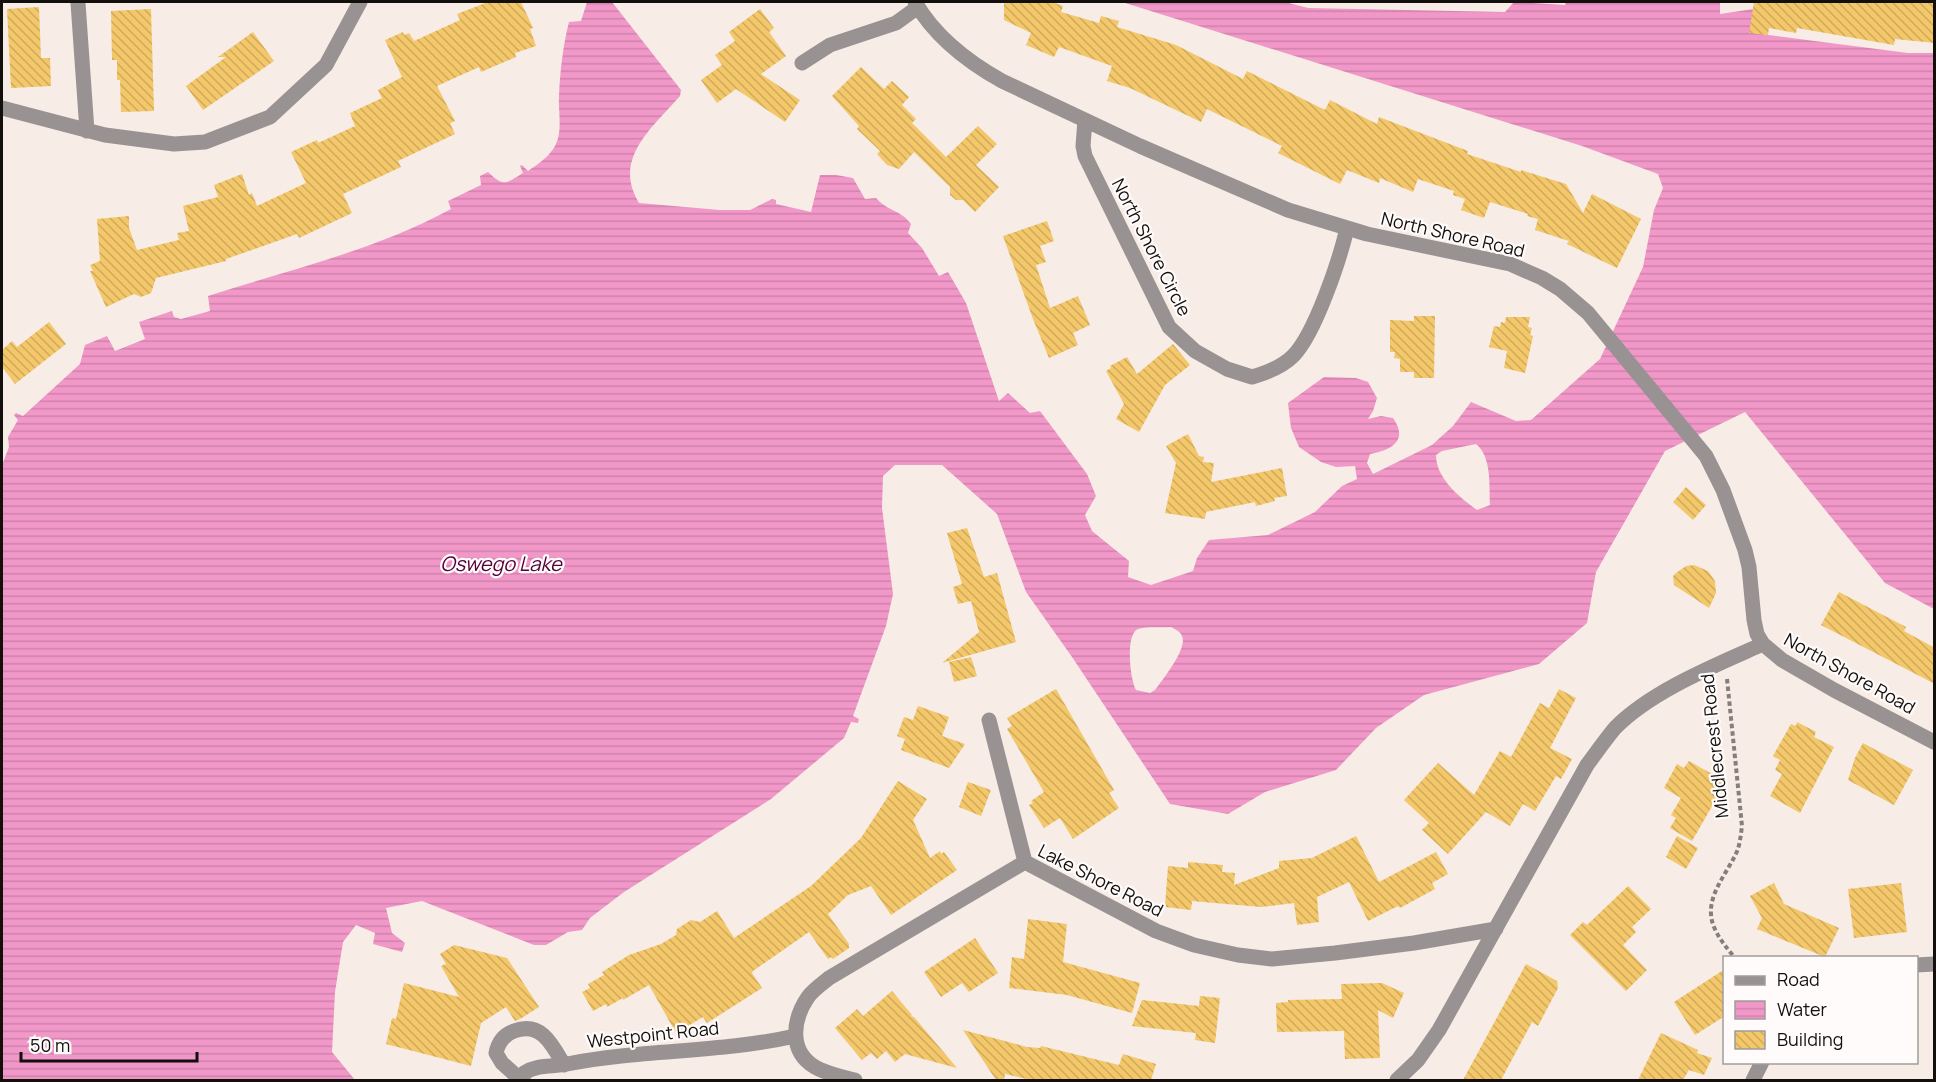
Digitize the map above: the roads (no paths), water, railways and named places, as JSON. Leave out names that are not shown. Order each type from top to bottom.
[{"type":"street","points":[[2,108],[105,135],[174,144],[205,142],[270,117],[327,65],[360,2]]},
{"type":"street","points":[[78,3],[87,131]]},
{"type":"street","name":"North Shore Road","points":[[802,63],[830,45],[896,23],[917,4],[948,43],[965,59],[1002,81],[1288,210],[1347,228],[1493,260],[1526,270],[1551,283],[1574,300],[1602,330],[1697,443],[1717,476],[1745,550],[1754,620],[1762,644],[1782,660],[1834,690],[1935,742]]},
{"type":"street","name":"North Shore Circle","points":[[1085,120],[1083,146],[1085,156],[1169,327],[1196,351],[1227,369],[1252,377],[1279,366],[1293,356],[1315,319],[1340,256],[1347,228]]},
{"type":"street","points":[[1397,1080],[1418,1060],[1439,1030],[1587,765],[1616,727],[1644,705],[1683,681],[1762,644]]},
{"type":"street","points":[[989,720],[1025,862]]},
{"type":"street","name":"Lake Shore Road","points":[[795,1035],[797,1016],[810,995],[829,978],[1025,862],[1156,931],[1194,945],[1238,955],[1272,959],[1335,953],[1496,929]]},
{"type":"street","points":[[1918,965],[1935,964]]},
{"type":"street","points":[[522,1080],[502,1063],[496,1053],[498,1043],[509,1033],[525,1027],[539,1031],[553,1045],[564,1065]]},
{"type":"street","points":[[795,1035],[798,1048],[804,1058],[814,1066],[855,1080]]},
{"type":"street","name":"Westpoint Road","points":[[522,1080],[524,1073],[533,1067],[564,1065],[601,1057],[766,1042],[795,1035]]},
{"type":"street","points":[[1753,1080],[1761,1064]]},
{"type":"water","name":"Oswego Lake","points":[[587,2],[612,2],[681,90],[680,96],[648,132],[633,158],[630,172],[632,187],[639,203],[720,210],[750,210],[772,199],[776,200],[776,204],[811,212],[820,175],[853,178],[865,199],[876,198],[907,219],[911,224],[908,233],[922,248],[939,276],[948,272],[966,303],[999,401],[1008,393],[1030,413],[1040,411],[1087,474],[1096,496],[1085,515],[1092,531],[1129,561],[1128,577],[1151,585],[1193,571],[1197,558],[1209,540],[1268,535],[1315,512],[1342,486],[1357,479],[1355,466],[1336,467],[1321,462],[1299,447],[1291,428],[1288,403],[1324,377],[1356,378],[1368,382],[1377,398],[1368,419],[1381,416],[1393,418],[1399,433],[1398,438],[1391,447],[1370,454],[1367,463],[1373,474],[1432,445],[1453,426],[1471,402],[1516,421],[1531,420],[1600,359],[1643,267],[1654,210],[1663,188],[1658,174],[1582,146],[1122,2],[1285,2],[1308,8],[1505,12],[1514,2],[1565,5],[1566,2],[1720,2],[1720,14],[1753,9],[1753,33],[1908,53],[1934,53],[1934,609],[1885,583],[1745,412],[1665,451],[1596,572],[1587,623],[1539,664],[1424,695],[1376,728],[1336,770],[1265,792],[1228,814],[1170,804],[1026,592],[997,514],[942,465],[895,465],[883,476],[882,508],[893,594],[886,626],[853,716],[859,719],[858,723],[851,722],[844,738],[771,799],[624,892],[590,918],[582,930],[568,932],[546,945],[534,945],[422,901],[386,908],[392,933],[405,943],[402,952],[373,944],[375,933],[356,925],[343,942],[335,992],[332,1052],[355,1080],[2,1080],[2,465],[9,447],[8,437],[18,420],[14,415],[16,413],[23,416],[80,364],[85,345],[107,336],[115,351],[145,339],[139,322],[172,311],[174,317],[181,319],[210,311],[208,296],[363,248],[451,209],[448,201],[481,185],[480,176],[488,172],[501,182],[505,182],[523,173],[520,166],[522,165],[528,171],[553,150],[557,140],[560,128],[560,78],[565,40],[569,22],[581,21]],"holes":[[[1476,444],[1485,456],[1487,464],[1490,505],[1477,510],[1456,493],[1444,479],[1436,455],[1442,451]],[[1171,627],[1182,636],[1183,641],[1178,655],[1155,690],[1150,693],[1136,690],[1130,658],[1131,639],[1134,633],[1142,628]]]}]
